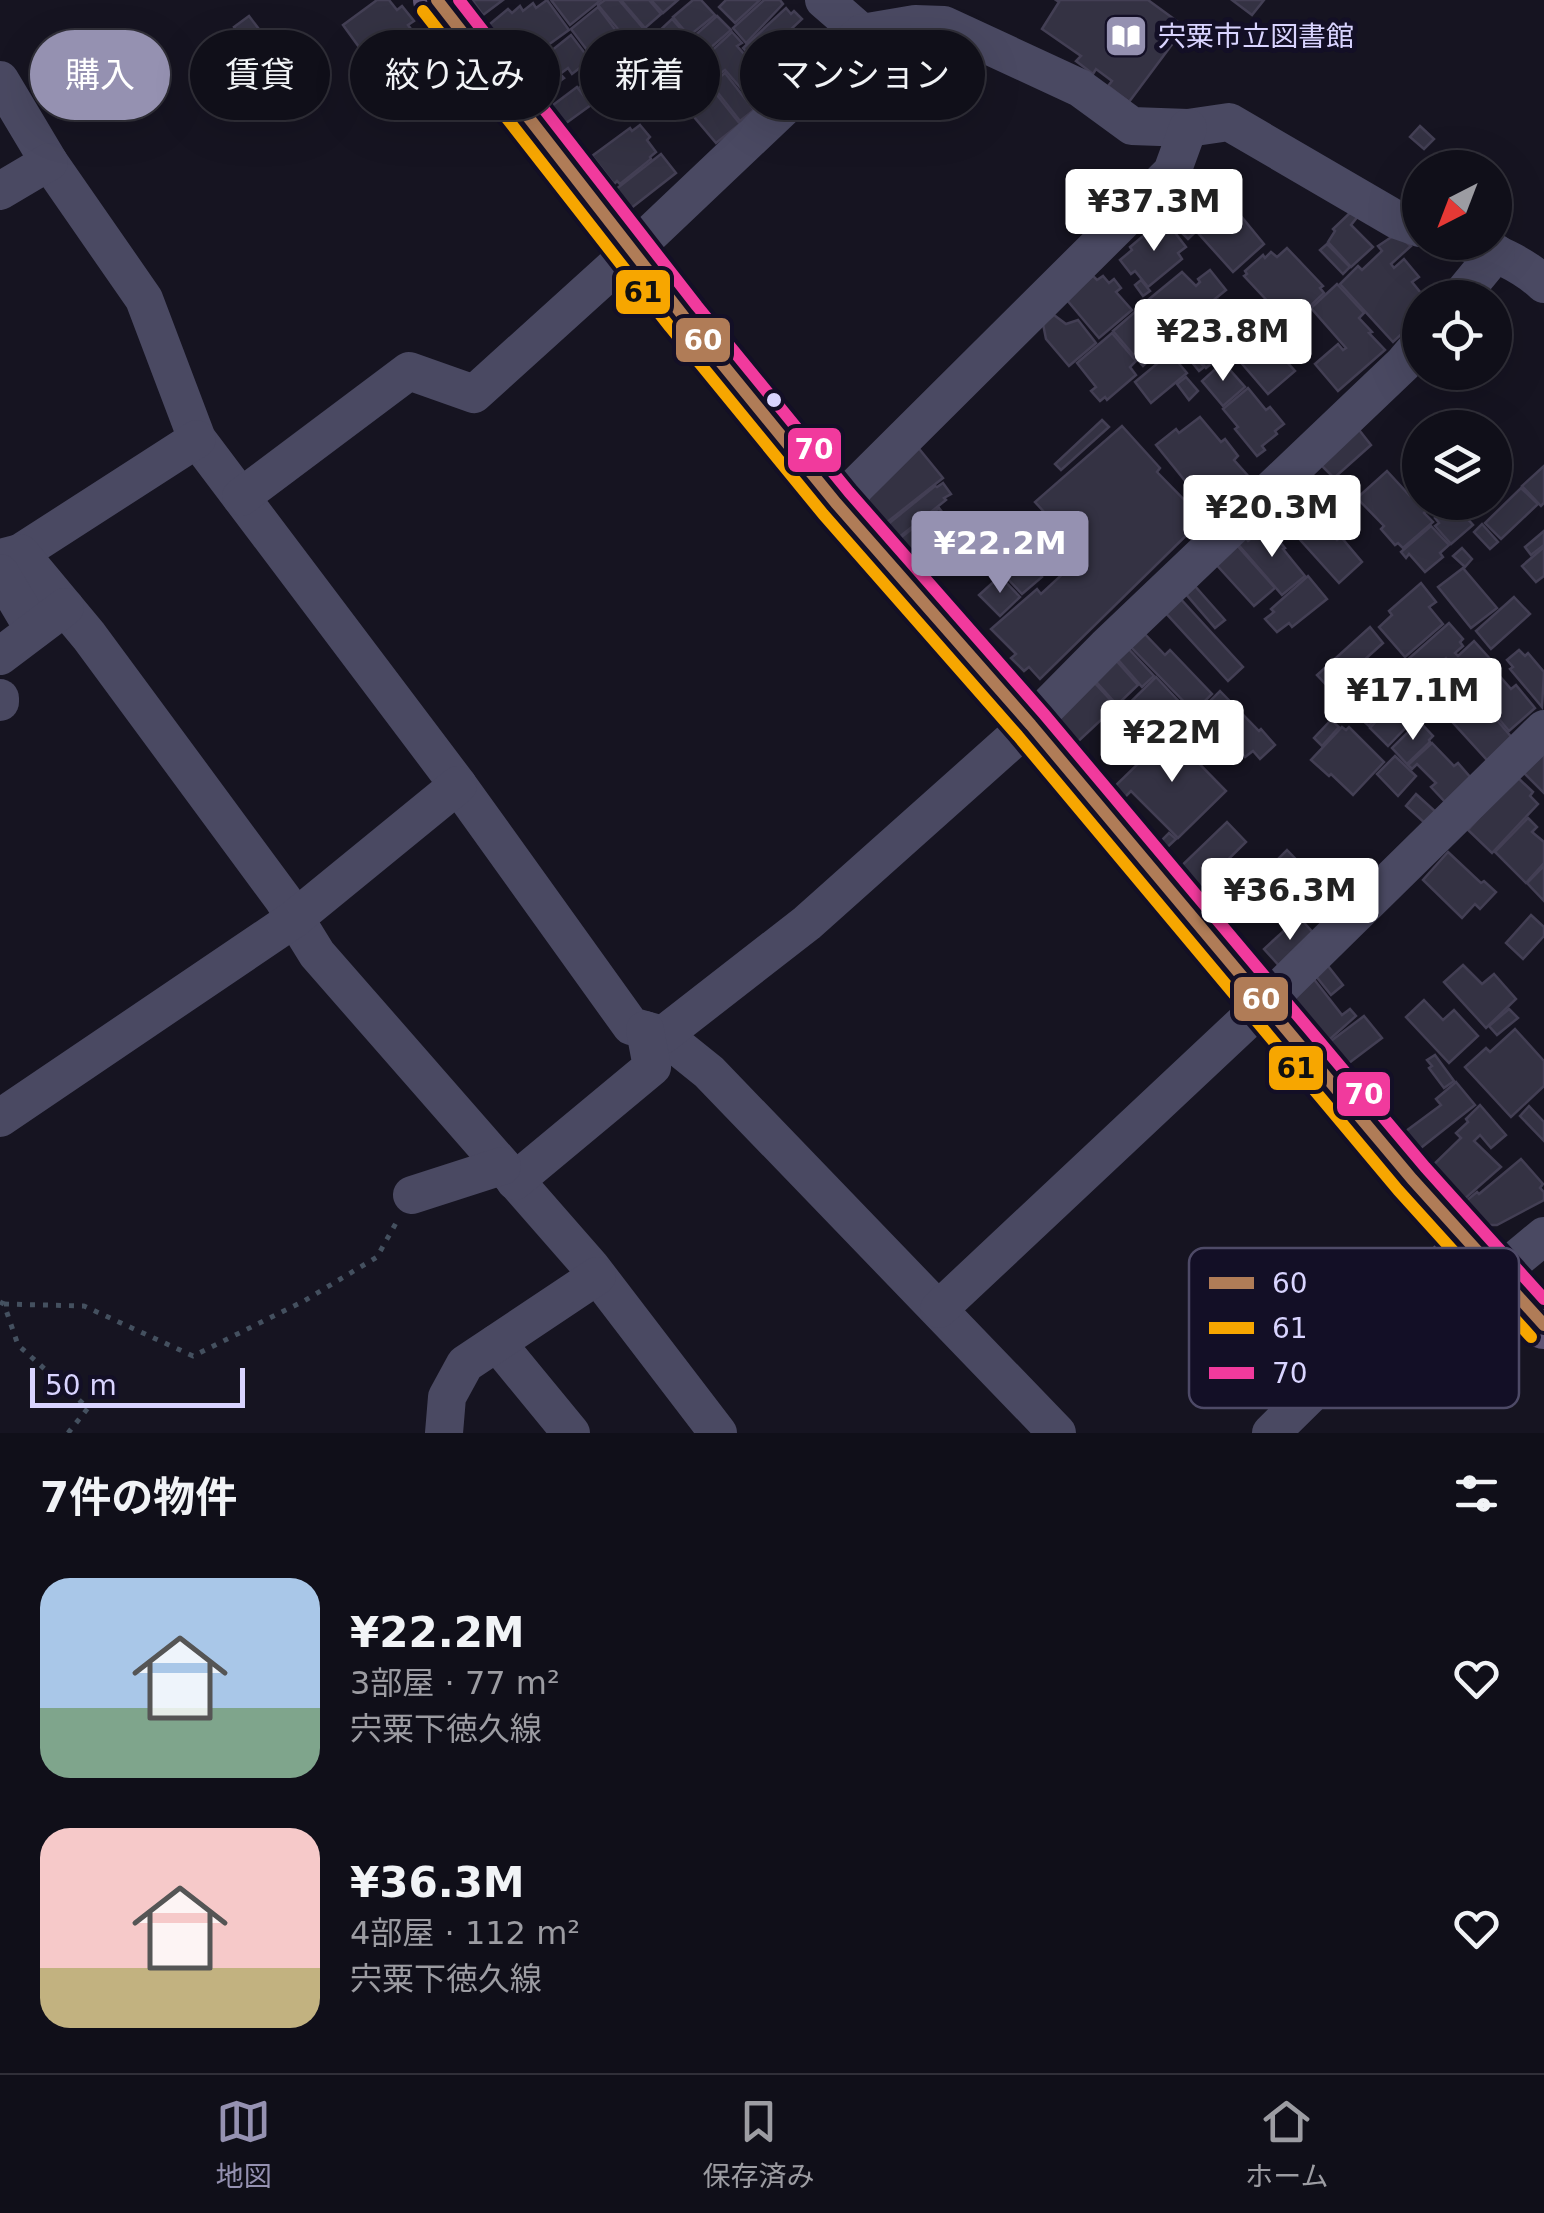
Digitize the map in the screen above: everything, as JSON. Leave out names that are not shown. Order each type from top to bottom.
[{"type":"main road","points":[[437,0],[631,252],[837,504],[1030,724],[1472,1248]]},
{"type":"main road","points":[[1519,1299],[1544,1325]]},
{"type":"street","points":[[824,0],[859,30]]},
{"type":"street","points":[[880,30],[916,24],[944,25],[955,30]]},
{"type":"street","points":[[985,44],[1080,88],[1132,126],[1188,128],[1229,122],[1402,222]]},
{"type":"street","points":[[0,80],[49,162],[144,299],[196,438],[458,785],[631,1026],[654,1033],[709,1072],[1057,1433]]},
{"type":"street","points":[[241,497],[409,371],[474,394],[770,120]]},
{"type":"street","points":[[837,504],[1172,172],[1188,128]]},
{"type":"street","points":[[0,192],[49,162]]},
{"type":"street","points":[[1504,260],[1544,284]]},
{"type":"street","points":[[654,1033],[807,924],[1030,724],[1402,366]]},
{"type":"street","points":[[7,561],[196,438]]},
{"type":"street","points":[[7,561],[65,607],[89,636],[272,884],[317,954],[597,1276],[718,1433]]},
{"type":"street","points":[[7,561],[34,630]]},
{"type":"street","points":[[0,656],[65,607]]},
{"type":"street","points":[[938,1309],[1263,1005],[1544,729]]},
{"type":"street","points":[[0,1118],[294,919],[458,785]]},
{"type":"street","points":[[412,1195],[509,1174],[652,1067],[654,1033]]},
{"type":"street","points":[[1511,1248],[1544,1236]]},
{"type":"street","points":[[444,1433],[448,1397],[465,1364],[597,1276]]},
{"type":"street","points":[[496,1343],[571,1433]]},
{"type":"street","points":[[1272,1433],[1302,1408]]},
{"type":"path","points":[[68,1433],[88,1408],[18,1346],[2,1303],[84,1306],[193,1356],[304,1301],[376,1257],[412,1195]]},
{"type":"building","points":[[377,0],[389,0],[397,10],[402,6],[414,21],[408,25],[412,30],[350,30],[350,35],[343,25]]},
{"type":"building","points":[[472,0],[503,0],[483,15]]},
{"type":"building","points":[[547,0],[569,30],[560,36],[560,30],[484,29],[508,9],[512,13],[520,6],[523,11],[533,3],[536,8]]},
{"type":"building","points":[[551,0],[601,0],[570,25]]},
{"type":"building","points":[[605,0],[619,0],[643,28],[619,30],[598,5]]},
{"type":"building","points":[[621,0],[649,0],[661,14],[645,28]]},
{"type":"building","points":[[651,0],[678,0],[663,13]]},
{"type":"building","points":[[693,0],[701,0],[715,15],[696,30],[684,30],[673,17]]},
{"type":"building","points":[[726,0],[760,0],[735,23],[719,7]]},
{"type":"building","points":[[764,0],[780,0],[783,4],[758,30],[740,30],[740,36],[733,28]]},
{"type":"building","points":[[1056,0],[1148,0],[1185,27],[1129,102],[1108,86],[1112,81],[1096,69],[1093,74],[1076,61],[1081,56],[1042,29],[1059,2]]},
{"type":"building","points":[[1232,0],[1264,0],[1252,15]]},
{"type":"building","points":[[598,7],[615,30],[580,30],[580,41],[571,29]]},
{"type":"building","points":[[786,8],[802,19],[790,30],[762,30]]},
{"type":"building","points":[[249,16],[260,30],[236,30],[234,27]]},
{"type":"building","points":[[717,16],[731,30],[720,40],[720,30],[701,30]]},
{"type":"building","points":[[672,19],[682,30],[660,30]]},
{"type":"building","points":[[732,32],[740,41],[740,87],[725,70],[720,72],[720,43]]},
{"type":"building","points":[[571,35],[580,47],[580,68],[572,74],[568,68],[560,74],[560,44]]},
{"type":"building","points":[[725,73],[740,92],[740,121],[720,95],[720,77]]},
{"type":"building","points":[[577,87],[580,91],[580,113],[562,126],[558,120],[560,100]]},
{"type":"building","points":[[720,99],[740,124],[716,143],[697,120],[720,120]]},
{"type":"building","points":[[640,125],[656,152],[620,184],[614,184],[592,156]]},
{"type":"building","points":[[1420,126],[1434,139],[1424,149],[1410,137]]},
{"type":"building","points":[[661,154],[676,173],[630,209],[615,190]]},
{"type":"building","points":[[1201,175],[1224,203],[1204,221],[1180,193]]},
{"type":"building","points":[[1179,196],[1204,224],[1188,239],[1160,211]]},
{"type":"building","points":[[1227,208],[1237,220],[1241,216],[1264,244],[1233,272],[1198,233]]},
{"type":"building","points":[[1353,210],[1359,215],[1351,225],[1373,247],[1351,267],[1328,242],[1333,229]]},
{"type":"building","points":[[1166,221],[1186,247],[1178,253],[1182,259],[1148,287],[1120,260],[1132,250],[1130,247]]},
{"type":"building","points":[[1396,234],[1402,239],[1402,254],[1391,264],[1394,268],[1405,260],[1419,277],[1402,280],[1402,334],[1393,342],[1340,284],[1358,266],[1362,270],[1382,251],[1378,246]]},
{"type":"building","points":[[1327,244],[1350,267],[1343,274],[1320,250]]},
{"type":"building","points":[[1287,248],[1323,286],[1320,288],[1324,293],[1290,325],[1244,276],[1263,255],[1265,258],[1271,252],[1277,257]]},
{"type":"building","points":[[1210,270],[1226,290],[1174,332],[1148,300],[1182,272],[1196,286],[1198,279]]},
{"type":"building","points":[[1093,276],[1097,280],[1103,276],[1109,283],[1114,279],[1121,288],[1116,292],[1132,310],[1099,338],[1066,299]]},
{"type":"building","points":[[1141,280],[1150,291],[1143,296],[1135,285]]},
{"type":"building","points":[[1337,284],[1364,313],[1359,318],[1385,350],[1338,391],[1315,364],[1338,344],[1343,350],[1346,348],[1311,308]]},
{"type":"building","points":[[1218,300],[1242,329],[1248,324],[1253,330],[1219,360],[1189,323]]},
{"type":"building","points":[[1143,305],[1172,334],[1167,337],[1170,341],[1143,366],[1113,331]]},
{"type":"building","points":[[1054,315],[1066,324],[1078,320],[1096,343],[1069,366],[1046,339],[1043,324]]},
{"type":"building","points":[[1278,316],[1291,332],[1283,338],[1270,323]]},
{"type":"building","points":[[1187,324],[1216,360],[1206,368],[1177,333]]},
{"type":"building","points":[[1112,333],[1136,361],[1130,367],[1136,375],[1107,400],[1105,397],[1100,401],[1091,391],[1096,387],[1077,363]]},
{"type":"building","points":[[1177,335],[1204,367],[1199,371],[1173,339]]},
{"type":"building","points":[[1263,336],[1295,371],[1268,394],[1237,358]]},
{"type":"building","points":[[1170,353],[1187,373],[1151,403],[1135,382]]},
{"type":"building","points":[[1223,362],[1245,387],[1223,406],[1202,381]]},
{"type":"building","points":[[1186,377],[1198,391],[1189,400],[1177,384]]},
{"type":"building","points":[[1248,388],[1284,424],[1257,456],[1223,409]]},
{"type":"building","points":[[1200,417],[1221,442],[1225,439],[1238,456],[1234,460],[1250,478],[1207,508],[1156,445]]},
{"type":"building","points":[[1102,420],[1109,427],[1061,470],[1055,464]]},
{"type":"building","points":[[1122,426],[1160,468],[1157,472],[1203,519],[1040,679],[1029,667],[1024,671],[1011,658],[1016,654],[991,629],[1037,589],[1041,594],[1081,557],[1035,502]]},
{"type":"building","points":[[1356,426],[1371,445],[1334,478],[1317,461]]},
{"type":"building","points":[[916,445],[943,478],[886,523],[868,504],[872,480]]},
{"type":"building","points":[[1544,466],[1544,503],[1541,506],[1522,486]]},
{"type":"building","points":[[1387,471],[1402,487],[1402,520],[1433,522],[1403,548],[1395,545],[1381,529],[1384,526],[1357,498]]},
{"type":"building","points":[[1318,480],[1347,515],[1328,530],[1337,540],[1341,537],[1362,562],[1339,583],[1276,513],[1283,506],[1279,502],[1289,492],[1299,496]]},
{"type":"building","points":[[943,483],[951,494],[898,538],[887,525]]},
{"type":"building","points":[[1521,488],[1538,504],[1501,539],[1485,523],[1512,520],[1512,497]]},
{"type":"building","points":[[939,508],[957,531],[917,564],[899,539]]},
{"type":"building","points":[[1437,520],[1469,520],[1473,525],[1451,544],[1435,526],[1439,523]]},
{"type":"building","points":[[1482,524],[1498,542],[1490,549],[1474,532]]},
{"type":"building","points":[[1431,526],[1449,545],[1440,553],[1443,557],[1425,572],[1409,554],[1406,558],[1401,552]]},
{"type":"building","points":[[1269,529],[1305,576],[1282,595],[1236,542],[1244,536],[1248,541],[1261,530],[1264,533]]},
{"type":"building","points":[[1544,531],[1544,545],[1531,555],[1525,547]]},
{"type":"building","points":[[1234,542],[1275,588],[1254,606],[1212,560]]},
{"type":"building","points":[[1544,547],[1544,576],[1536,582],[1522,566]]},
{"type":"building","points":[[1462,548],[1472,559],[1465,567],[1453,556]]},
{"type":"building","points":[[1026,559],[1042,577],[1022,594],[1006,577]]},
{"type":"building","points":[[1463,568],[1497,608],[1471,628],[1438,587]]},
{"type":"building","points":[[1000,576],[1020,597],[1000,616],[979,595]]},
{"type":"building","points":[[1308,576],[1327,599],[1292,627],[1289,623],[1277,632],[1265,619]]},
{"type":"building","points":[[1421,583],[1436,602],[1429,607],[1443,624],[1405,657],[1379,627],[1392,615],[1389,611]]},
{"type":"building","points":[[1194,585],[1225,620],[1215,628],[1185,593]]},
{"type":"building","points":[[1178,596],[1243,667],[1228,681],[1163,610]]},
{"type":"building","points":[[1514,597],[1530,614],[1491,649],[1476,631]]},
{"type":"building","points":[[1449,623],[1463,639],[1463,646],[1455,653],[1458,656],[1474,641],[1492,661],[1467,682],[1446,658],[1421,681],[1405,662]]},
{"type":"building","points":[[1370,627],[1383,643],[1331,690],[1317,675]]},
{"type":"building","points":[[1141,630],[1165,655],[1170,650],[1212,694],[1194,712],[1127,643]]},
{"type":"building","points":[[1125,645],[1154,676],[1142,687],[1114,655]]},
{"type":"building","points":[[1519,650],[1525,656],[1528,653],[1544,672],[1542,707],[1510,669],[1513,667],[1507,660]]},
{"type":"building","points":[[1113,657],[1138,685],[1117,705],[1091,676]]},
{"type":"building","points":[[1445,661],[1467,685],[1441,707],[1421,683]]},
{"type":"building","points":[[1490,665],[1511,689],[1516,685],[1535,708],[1509,731],[1470,684]]},
{"type":"building","points":[[1156,677],[1187,710],[1135,762],[1103,729]]},
{"type":"building","points":[[1375,678],[1384,681],[1396,695],[1369,726],[1354,713],[1368,698],[1362,692]]},
{"type":"building","points":[[1091,679],[1116,706],[1070,749],[1056,733],[1057,709]]},
{"type":"building","points":[[1470,689],[1514,740],[1487,760],[1446,715]]},
{"type":"building","points":[[1220,691],[1275,745],[1260,759],[1253,751],[1245,757],[1240,752],[1234,757],[1195,716]]},
{"type":"building","points":[[1397,699],[1416,717],[1388,746],[1370,728]]},
{"type":"building","points":[[1331,720],[1339,727],[1322,746],[1314,738]]},
{"type":"building","points":[[1419,721],[1433,736],[1407,764],[1392,748]]},
{"type":"building","points":[[1181,722],[1186,728],[1176,740],[1226,791],[1178,838],[1131,791],[1118,804],[1113,788]]},
{"type":"building","points":[[1342,727],[1349,727],[1384,762],[1353,795],[1311,760]]},
{"type":"building","points":[[1432,743],[1471,778],[1446,803],[1431,787],[1436,783],[1417,764],[1412,769],[1408,765]]},
{"type":"building","points":[[1544,748],[1544,793],[1522,771]]},
{"type":"building","points":[[1395,756],[1416,776],[1398,796],[1377,774]]},
{"type":"building","points":[[1516,776],[1533,792],[1530,796],[1538,804],[1492,853],[1468,830]]},
{"type":"building","points":[[1416,794],[1437,813],[1427,825],[1406,806]]},
{"type":"building","points":[[1528,818],[1537,827],[1532,832],[1544,842],[1544,863],[1526,883],[1495,852]]},
{"type":"building","points":[[1227,822],[1246,842],[1192,895],[1173,874]]},
{"type":"building","points":[[1169,833],[1176,839],[1161,853],[1155,847]]},
{"type":"building","points":[[1287,850],[1324,888],[1304,907],[1268,869]]},
{"type":"building","points":[[1448,852],[1496,892],[1480,909],[1475,904],[1462,918],[1423,880]]},
{"type":"building","points":[[1544,866],[1544,901],[1527,883]]},
{"type":"building","points":[[1331,891],[1347,908],[1326,929],[1310,911]]},
{"type":"building","points":[[1531,915],[1544,927],[1544,936],[1523,959],[1506,943]]},
{"type":"building","points":[[1299,917],[1317,937],[1282,969],[1264,949]]},
{"type":"building","points":[[1463,965],[1482,984],[1494,974],[1516,999],[1486,1028],[1444,982]]},
{"type":"building","points":[[1328,966],[1343,985],[1331,995],[1315,975]]},
{"type":"building","points":[[1313,978],[1342,1015],[1350,1009],[1356,1016],[1321,1047],[1295,1008],[1296,990]]},
{"type":"building","points":[[1424,1000],[1443,1020],[1454,1010],[1478,1036],[1449,1063],[1406,1017]]},
{"type":"building","points":[[1509,1009],[1518,1018],[1497,1035],[1489,1026]]},
{"type":"building","points":[[1364,1016],[1382,1038],[1341,1069],[1323,1047]]},
{"type":"building","points":[[1515,1029],[1544,1061],[1544,1086],[1511,1117],[1465,1067],[1486,1048],[1490,1052]]},
{"type":"building","points":[[1435,1055],[1454,1081],[1444,1088],[1429,1068],[1432,1066],[1427,1060]]},
{"type":"building","points":[[1456,1082],[1475,1105],[1417,1151],[1402,1134],[1441,1105],[1436,1099]]},
{"type":"building","points":[[1480,1105],[1506,1135],[1491,1148],[1480,1135],[1474,1141],[1501,1167],[1461,1202],[1430,1168],[1461,1138],[1456,1133]]},
{"type":"building","points":[[1529,1106],[1544,1122],[1544,1141],[1520,1116]]},
{"type":"building","points":[[1521,1159],[1543,1184],[1540,1188],[1544,1200],[1497,1225],[1478,1225],[1460,1206]]},
{"type":"transit line","name":"60","points":[[437,0],[684,317],[836,503],[1031,725],[1474,1248]]},
{"type":"transit line","name":"70","points":[[459,0],[697,306],[849,492],[1044,714],[1425,1167],[1498,1248]]},
{"type":"transit line","name":"61","points":[[423,11],[670,327],[823,514],[1018,736],[1450,1248]]},
{"type":"transit line","name":"70","points":[[1519,1271],[1544,1299]]},
{"type":"transit line","name":"60","points":[[1519,1297],[1544,1325]]},
{"type":"transit line","name":"61","points":[[1519,1324],[1531,1337]]},
{"type":"place","name":"宍粟市立図書館","points":[[1126,36]]}]
